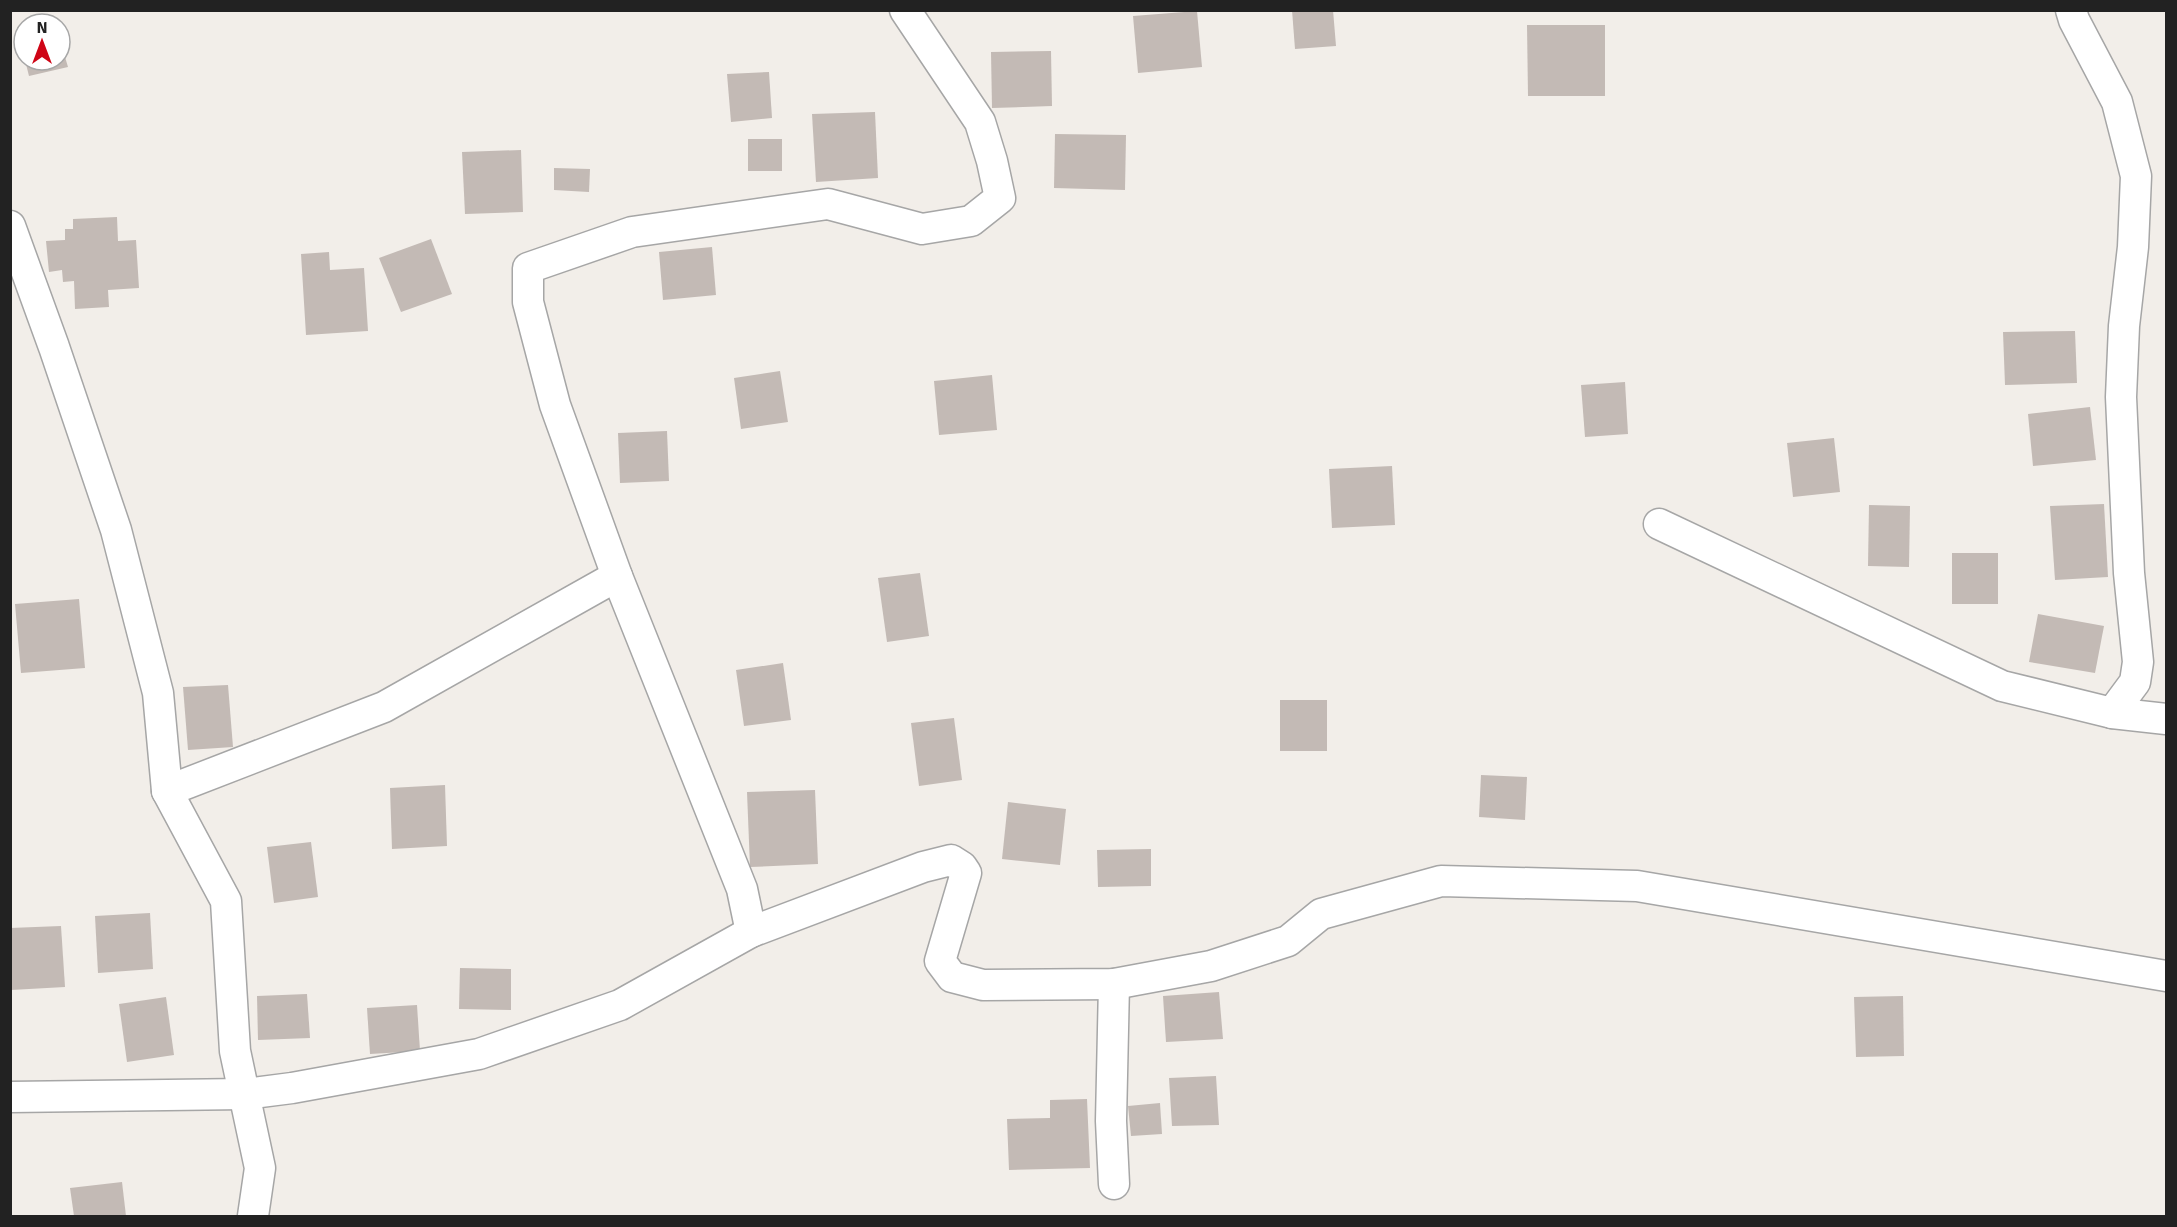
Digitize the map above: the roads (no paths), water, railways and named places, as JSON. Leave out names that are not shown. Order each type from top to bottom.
[{"type":"street","points":[[751,932],[742,889],[616,576],[555,405],[528,302],[528,268],[632,232],[828,204],[922,229],[971,220],[1000,198],[980,122],[905,10]]},
{"type":"street","points":[[2071,10],[2074,21],[2117,102],[2136,176],[2133,247],[2124,326],[2121,397],[2129,573],[2138,662],[2135,682],[2112,713]]},
{"type":"street","points":[[10,226],[116,530],[158,693],[167,791],[226,901],[235,1051],[260,1168],[253,1216]]},
{"type":"street","points":[[1659,524],[2002,686],[2112,713],[2166,719]]},
{"type":"street","points":[[167,791],[384,706],[616,576]]},
{"type":"street","points":[[10,1097],[245,1094],[292,1088],[479,1054],[620,1005],[751,932],[923,867],[951,860],[962,867],[966,873],[940,961],[952,977],[983,985],[1113,984],[1211,966],[1288,941],[1322,914],[1442,880],[1637,886],[2166,976]]},
{"type":"street","points":[[1113,984],[1111,1121],[1114,1184]]}]
